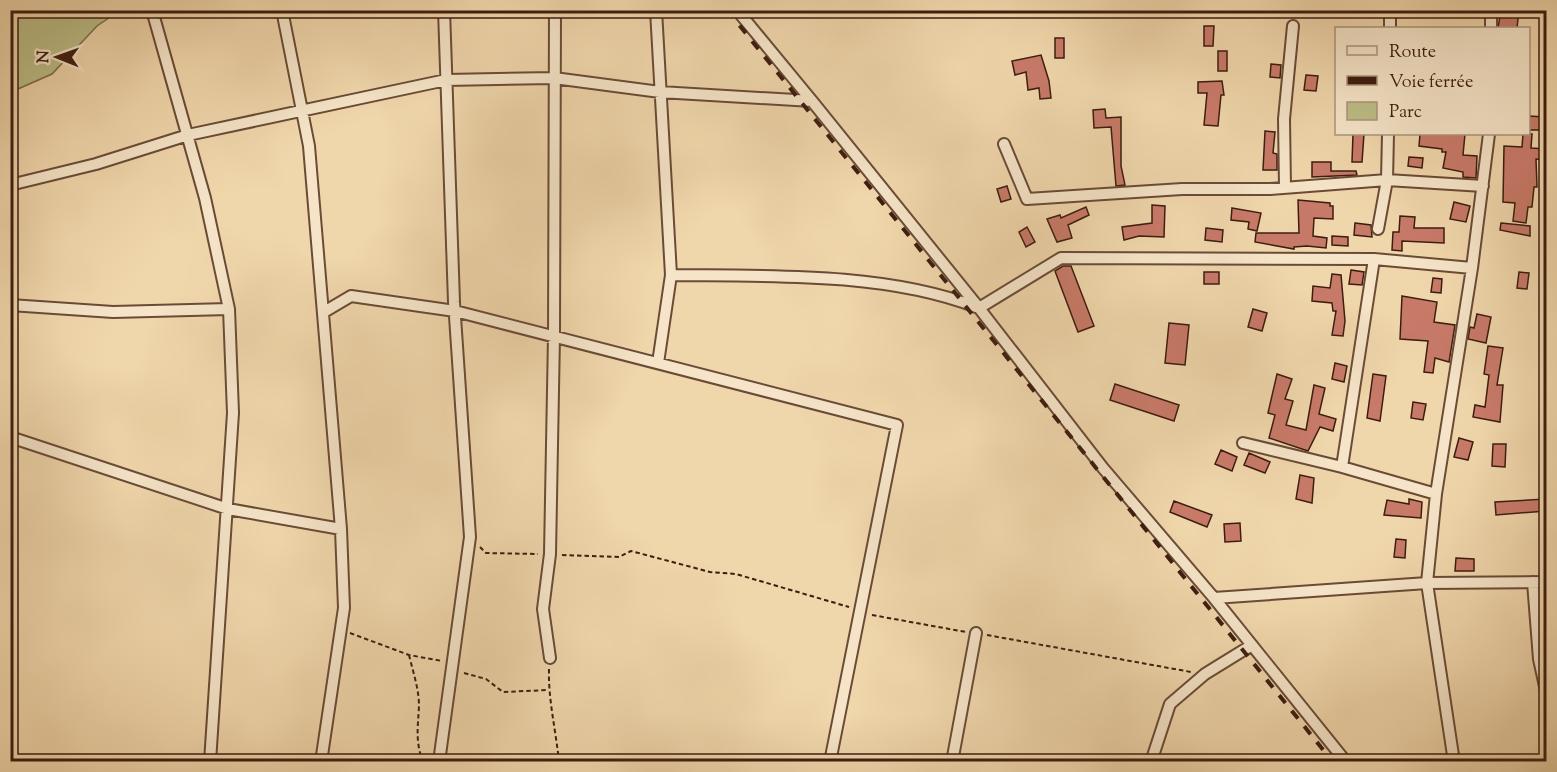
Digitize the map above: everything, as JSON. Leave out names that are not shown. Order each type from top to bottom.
[{"type":"street","points":[[152,10],[206,198],[229,309],[233,412],[210,762]]},
{"type":"street","points":[[282,10],[309,146],[340,529],[344,608],[321,762]]},
{"type":"street","points":[[439,762],[470,537],[455,311],[444,10]]},
{"type":"street","points":[[550,658],[543,609],[550,554],[554,336],[555,10]]},
{"type":"street","points":[[656,10],[671,275],[658,363]]},
{"type":"street","points":[[737,10],[980,308],[1103,468],[1214,598],[1346,762]]},
{"type":"street","points":[[1390,10],[1390,27]]},
{"type":"street","points":[[1491,10],[1491,27]]},
{"type":"street","points":[[1285,188],[1284,119],[1293,26]]},
{"type":"street","points":[[10,184],[96,164],[188,135],[302,108],[446,80],[554,78],[660,92],[812,101]]},
{"type":"street","points":[[1378,229],[1387,180],[1388,135]]},
{"type":"street","points":[[1454,762],[1427,583],[1436,494],[1472,267],[1489,135]]},
{"type":"street","points":[[1004,144],[1028,199],[1182,189],[1285,188],[1387,180],[1482,186]]},
{"type":"street","points":[[980,308],[1061,258],[1374,259],[1472,267]]},
{"type":"street","points":[[1342,466],[1374,259]]},
{"type":"street","points":[[671,275],[872,282],[980,308]]},
{"type":"street","points":[[324,312],[351,296],[455,311],[897,425],[830,762]]},
{"type":"street","points":[[10,305],[113,312],[229,309]]},
{"type":"street","points":[[10,437],[228,509],[340,529]]},
{"type":"street","points":[[1243,443],[1342,466],[1436,494]]},
{"type":"street","points":[[1533,582],[1539,659],[1546,691]]},
{"type":"street","points":[[1214,598],[1427,583],[1546,582]]},
{"type":"street","points":[[952,762],[976,633]]},
{"type":"street","points":[[1151,762],[1170,704],[1205,675],[1252,645]]},
{"type":"path","points":[[470,537],[486,553],[602,558],[619,557],[631,551],[710,572],[736,574],[788,587],[844,604],[860,613],[1205,675]]},
{"type":"path","points":[[409,656],[417,685],[419,705],[416,734],[423,762]]},
{"type":"path","points":[[550,658],[548,690],[554,710],[559,762]]},
{"type":"green space","points":[[10,11],[119,11],[97,26],[52,74],[11,92]]},
{"type":"building","points":[[1501,10],[1519,10],[1517,27],[1498,27]]},
{"type":"building","points":[[1204,26],[1214,26],[1213,46],[1204,46]]},
{"type":"building","points":[[1055,38],[1064,38],[1064,58],[1055,58]]},
{"type":"building","points":[[1218,51],[1227,51],[1227,71],[1218,71]]},
{"type":"building","points":[[1041,55],[1049,81],[1051,98],[1040,99],[1039,88],[1028,90],[1026,72],[1015,75],[1012,61]]},
{"type":"building","points":[[1271,64],[1281,65],[1280,78],[1270,77]]},
{"type":"building","points":[[1306,75],[1318,76],[1316,91],[1304,90]]},
{"type":"building","points":[[1222,81],[1224,95],[1221,95],[1218,126],[1204,125],[1207,93],[1198,93],[1198,82]]},
{"type":"building","points":[[1105,109],[1106,118],[1121,117],[1121,166],[1125,185],[1116,186],[1111,127],[1094,128],[1093,110]]},
{"type":"building","points":[[1530,116],[1546,117],[1546,130],[1530,130]]},
{"type":"building","points":[[1265,131],[1275,132],[1273,153],[1277,154],[1277,170],[1263,170]]},
{"type":"building","points":[[1532,134],[1531,148],[1546,149],[1546,160],[1536,159],[1537,187],[1534,187],[1532,207],[1528,207],[1526,223],[1513,221],[1515,203],[1503,202],[1504,146],[1522,147],[1523,135]]},
{"type":"building","points":[[1353,135],[1364,135],[1362,162],[1352,162]]},
{"type":"building","points":[[1420,135],[1465,135],[1463,155],[1477,156],[1476,178],[1463,177],[1463,172],[1443,168],[1446,152],[1442,152],[1442,149],[1419,146]]},
{"type":"building","points":[[1409,157],[1423,158],[1422,168],[1408,166]]},
{"type":"building","points":[[1312,162],[1331,162],[1331,171],[1356,171],[1357,175],[1312,177]]},
{"type":"building","points":[[1007,186],[1011,199],[1001,202],[997,189]]},
{"type":"building","points":[[1298,200],[1330,203],[1330,206],[1333,206],[1333,219],[1314,218],[1313,236],[1327,238],[1326,248],[1307,246],[1294,247],[1294,249],[1255,242],[1256,233],[1299,233]]},
{"type":"building","points":[[1454,202],[1470,206],[1466,222],[1450,219]]},
{"type":"building","points":[[1152,205],[1165,206],[1164,237],[1139,236],[1124,240],[1122,227],[1152,223]]},
{"type":"building","points":[[1086,207],[1089,215],[1068,225],[1072,238],[1057,242],[1047,219],[1060,215],[1061,218]]},
{"type":"building","points":[[1232,208],[1261,213],[1257,231],[1248,229],[1249,222],[1231,220]]},
{"type":"building","points":[[1400,216],[1415,217],[1414,228],[1444,228],[1444,243],[1402,241],[1402,251],[1392,250],[1393,232],[1399,232]]},
{"type":"building","points":[[1355,223],[1371,225],[1372,237],[1354,235]]},
{"type":"building","points":[[1501,223],[1530,226],[1530,236],[1500,230]]},
{"type":"building","points":[[1027,227],[1035,242],[1026,247],[1019,232]]},
{"type":"building","points":[[1206,228],[1223,230],[1222,242],[1205,240]]},
{"type":"building","points":[[1332,236],[1348,237],[1348,246],[1332,245]]},
{"type":"building","points":[[1063,266],[1071,266],[1094,326],[1078,332],[1055,271]]},
{"type":"building","points":[[1351,270],[1364,272],[1362,285],[1349,284]]},
{"type":"building","points":[[1204,272],[1219,272],[1219,284],[1204,284]]},
{"type":"building","points":[[1519,272],[1529,273],[1527,289],[1517,288]]},
{"type":"building","points":[[1332,274],[1341,275],[1345,321],[1343,336],[1332,335],[1336,311],[1333,311],[1332,303],[1312,301],[1313,286],[1330,288]]},
{"type":"building","points":[[1433,278],[1442,279],[1441,293],[1431,292]]},
{"type":"building","points":[[1402,296],[1437,302],[1434,322],[1455,325],[1449,362],[1435,358],[1433,373],[1424,372],[1428,341],[1400,339]]},
{"type":"building","points":[[1253,309],[1267,313],[1262,331],[1248,327]]},
{"type":"building","points":[[1477,314],[1491,317],[1486,343],[1468,339],[1470,327],[1474,328]]},
{"type":"building","points":[[1169,323],[1189,325],[1185,365],[1165,363]]},
{"type":"building","points":[[1488,346],[1503,348],[1497,385],[1503,385],[1500,422],[1473,417],[1475,405],[1485,407],[1489,375],[1484,374]]},
{"type":"building","points":[[1335,363],[1347,366],[1344,382],[1332,379]]},
{"type":"building","points":[[1277,374],[1292,379],[1285,399],[1293,401],[1286,425],[1306,430],[1314,385],[1325,388],[1319,414],[1336,419],[1333,431],[1320,427],[1308,451],[1269,438],[1275,415],[1268,413]]},
{"type":"building","points":[[1373,374],[1386,376],[1380,421],[1367,418]]},
{"type":"building","points":[[1115,384],[1179,405],[1174,421],[1110,400]]},
{"type":"building","points":[[1413,402],[1426,404],[1423,420],[1411,418]]},
{"type":"building","points":[[1459,438],[1473,442],[1468,460],[1454,457]]},
{"type":"building","points":[[1493,444],[1506,444],[1505,467],[1492,466]]},
{"type":"building","points":[[1221,450],[1237,457],[1232,471],[1215,464]]},
{"type":"building","points":[[1249,453],[1270,462],[1265,473],[1244,465]]},
{"type":"building","points":[[1300,475],[1314,478],[1312,503],[1296,499]]},
{"type":"building","points":[[1409,499],[1422,502],[1421,518],[1384,515],[1387,500],[1409,504]]},
{"type":"building","points":[[1546,499],[1546,511],[1496,515],[1495,502]]},
{"type":"building","points":[[1174,501],[1212,515],[1207,527],[1170,512]]},
{"type":"building","points":[[1240,523],[1241,541],[1225,542],[1224,524]]},
{"type":"building","points":[[1396,539],[1406,540],[1405,558],[1394,557]]},
{"type":"building","points":[[1456,558],[1474,559],[1474,571],[1455,571]]},
{"type":"railway","points":[[727,10],[1333,762]]}]
